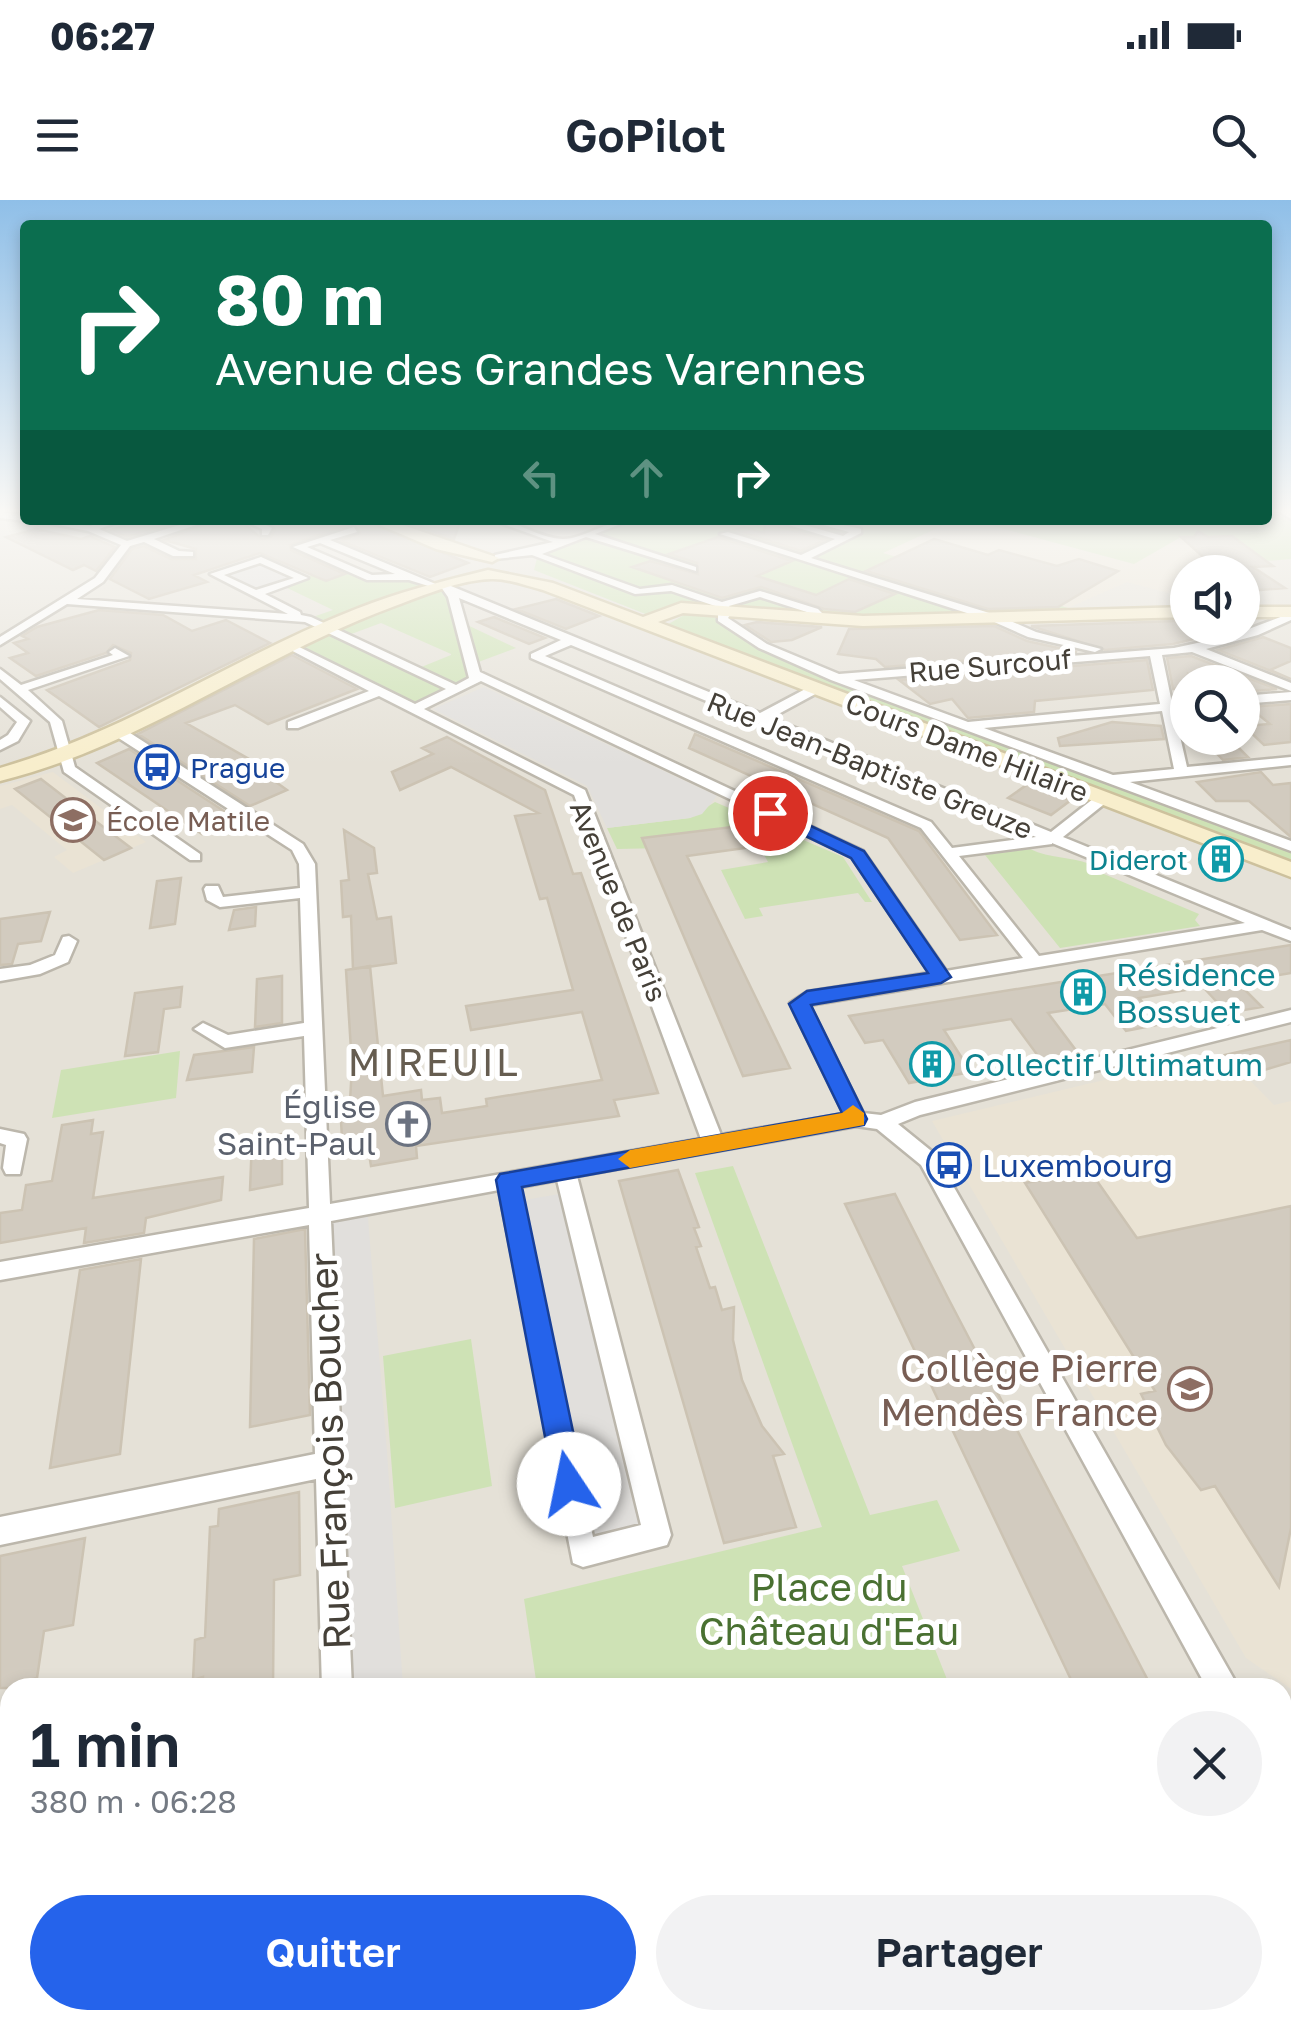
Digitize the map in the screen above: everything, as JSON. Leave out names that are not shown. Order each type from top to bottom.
[{"type":"street","points":[[0,642],[75,594]]},
{"type":"street","points":[[256,594],[457,690]]},
{"type":"street","points":[[64,601],[314,623],[419,594]]},
{"type":"street","points":[[414,708],[474,683],[475,674],[444,594]]},
{"type":"street","name":"Rue Jean-Baptiste Greuze","points":[[457,594],[1291,936]]},
{"type":"street","name":"Cours Dame Hilaire","points":[[569,594],[815,689],[1107,789],[1291,846]]},
{"type":"street","points":[[687,594],[724,610]]},
{"type":"street","points":[[918,594],[1088,652]]},
{"type":"street","points":[[644,622],[682,608],[822,619],[1170,613]]},
{"type":"street","name":"Cours Dame Hilaire","points":[[724,610],[722,618],[758,643],[835,678],[963,725],[1291,870]]},
{"type":"street","points":[[1260,613],[1291,614]]},
{"type":"street","points":[[1152,656],[1276,624],[1291,614]]},
{"type":"street","points":[[1260,617],[1276,624]]},
{"type":"street","points":[[0,775],[64,758],[122,734],[287,644],[314,623]]},
{"type":"street","points":[[569,640],[536,656],[926,825],[1035,962]]},
{"type":"street","name":"Avenue de Paris","points":[[287,644],[580,793],[714,1144]]},
{"type":"street","points":[[1194,648],[1291,686]]},
{"type":"street","points":[[20,690],[123,656],[115,652]]},
{"type":"street","name":"Rue Surcouf","points":[[835,678],[1088,652],[1152,656]]},
{"type":"street","points":[[1152,656],[1215,657]]},
{"type":"street","points":[[1152,656],[1181,771]]},
{"type":"street","points":[[0,673],[58,726],[69,770],[195,857]]},
{"type":"street","points":[[475,674],[858,854],[941,977]]},
{"type":"street","points":[[623,694],[657,678]]},
{"type":"street","points":[[759,719],[815,689]]},
{"type":"street","points":[[294,725],[380,691]]},
{"type":"street","points":[[1260,699],[1291,696]]},
{"type":"street","points":[[0,701],[21,717],[23,725]]},
{"type":"street","points":[[963,725],[1170,706]]},
{"type":"street","points":[[0,746],[46,711]]},
{"type":"street","name":"Rue François Boucher","points":[[122,734],[298,847],[307,864],[337,1678]]},
{"type":"street","points":[[763,754],[798,735]]},
{"type":"street","points":[[949,853],[1052,839],[1107,789],[1181,771],[1291,761]]},
{"type":"street","points":[[978,809],[1006,846]]},
{"type":"street","points":[[212,889],[212,897],[220,902],[308,892]]},
{"type":"street","points":[[1218,1678],[928,1160],[869,1121],[800,1004],[807,998],[1264,925]]},
{"type":"street","points":[[0,974],[48,966],[62,958],[69,941]]},
{"type":"street","points":[[0,1272],[714,1144],[869,1121],[1291,1016]]},
{"type":"street","points":[[203,1029],[224,1042],[314,1028]]},
{"type":"street","points":[[0,1136],[17,1139],[13,1168]]},
{"type":"street","points":[[508,1180],[582,1553],[657,1535],[566,1170]]},
{"type":"street","points":[[0,1531],[329,1464]]},
{"type":"shaded area","points":[[0,594],[1170,594],[1170,645],[1260,645],[1260,594],[1291,594],[1291,1678],[0,1678]]},
{"type":"shaded area","points":[[1022,594],[1099,594],[1068,608]]},
{"type":"shaded area","points":[[484,687],[717,796],[702,814],[690,818],[607,828],[587,786],[433,709]]},
{"type":"shaded area","name":"École Matile","points":[[53,772],[146,842],[73,873],[54,857],[67,850],[12,805],[0,809],[0,786]]},
{"type":"shaded area","name":"Collège Pierre Mendès France","points":[[1225,1055],[1274,1105],[1291,1101],[1291,1678],[1275,1678],[1246,1658],[932,1121],[1192,1059],[1205,1075],[1218,1072],[1207,1058]]},
{"type":"shaded area","points":[[571,1192],[657,1535],[583,1553],[513,1202]]},
{"type":"shaded area","points":[[367,1206],[402,1678],[337,1678],[320,1215]]},
{"type":"green space","points":[[300,594],[450,594],[461,622],[516,648],[473,664],[476,680],[414,709],[287,644],[321,626],[307,619],[333,610]],"holes":[[[381,623],[451,655],[414,670],[346,636]]]},
{"type":"green space","points":[[596,594],[1022,594],[1068,608],[888,617],[688,604],[648,615]]},
{"type":"green space","points":[[684,615],[712,616],[757,647],[808,670],[1291,850],[1291,863],[665,626]]},
{"type":"green space","points":[[715,802],[843,857],[872,902],[865,902],[858,893],[759,908],[763,916],[745,919],[721,870],[768,862],[759,846],[617,849],[607,828],[690,818]]},
{"type":"green space","points":[[1030,849],[1090,864],[1092,869],[1199,914],[1195,920],[1200,926],[1060,948],[985,855]]},
{"type":"green space","points":[[180,1051],[176,1098],[52,1118],[61,1070]]},
{"type":"green space","name":"Place du Château d'Eau","points":[[733,1166],[870,1515],[937,1500],[960,1551],[902,1566],[946,1678],[536,1678],[524,1599],[822,1527],[695,1173]]},
{"type":"green space","points":[[471,1339],[492,1486],[395,1508],[383,1356]]},
{"type":"building","points":[[782,594],[894,594],[855,612],[824,609]]},
{"type":"building","points":[[941,594],[1079,594],[1058,607],[988,609]]},
{"type":"building","points":[[556,599],[599,616],[566,629],[516,609]]},
{"type":"building","points":[[99,610],[163,615],[192,631],[226,620],[270,643],[99,727],[47,690],[130,660],[131,653],[113,645],[106,653],[36,676],[10,658],[28,653],[14,643],[28,639],[22,636],[37,627]]},
{"type":"building","points":[[494,617],[545,638],[529,644],[478,622]]},
{"type":"building","points":[[757,622],[822,627],[792,640],[771,642],[745,625]]},
{"type":"building","points":[[1170,622],[1170,644],[1105,650],[1031,626]]},
{"type":"building","points":[[994,626],[1027,641],[1077,652],[885,667],[876,659],[838,654],[849,629]]},
{"type":"building","points":[[1260,638],[1291,648],[1291,661],[1270,670],[1291,679],[1218,650],[1260,645]]},
{"type":"building","points":[[292,655],[357,689],[268,724],[235,705],[186,723],[256,763],[252,765],[287,790],[250,806],[138,734]]},
{"type":"building","points":[[1191,656],[1214,665],[1170,665],[1170,674],[1167,658]]},
{"type":"building","points":[[1147,660],[1153,690],[1035,701],[1034,712],[968,718],[952,699],[930,704],[899,680]]},
{"type":"building","points":[[1260,682],[1277,689],[1260,690]]},
{"type":"building","points":[[1291,704],[1291,742],[1264,745],[1260,741],[1260,725],[1270,724],[1260,716],[1260,706]]},
{"type":"building","points":[[1112,722],[1161,726],[1164,739],[1060,746],[1058,738]]},
{"type":"building","points":[[695,734],[919,831],[997,935],[960,940],[888,838],[689,748]]},
{"type":"building","points":[[447,737],[545,790],[573,874],[581,873],[658,1093],[614,1100],[619,1116],[416,1146],[417,1158],[371,1166],[369,1154],[352,1157],[351,1137],[342,1139],[340,1103],[350,1101],[352,1066],[346,970],[370,966],[383,1096],[421,1090],[422,1100],[440,1098],[442,1113],[487,1106],[486,1099],[602,1080],[582,1012],[471,1030],[466,1006],[573,990],[547,898],[540,899],[515,816],[538,813],[451,767],[400,790],[392,772],[433,754],[422,748]]},
{"type":"building","points":[[129,749],[234,820],[202,834],[97,763]]},
{"type":"building","points":[[1218,755],[1248,757],[1223,760]]},
{"type":"building","points":[[1261,772],[1273,785],[1291,783],[1291,837],[1249,801],[1216,801],[1197,782]]},
{"type":"building","points":[[41,779],[131,848],[104,860],[15,789]]},
{"type":"building","points":[[1028,784],[1071,800],[1051,815],[1008,798]]},
{"type":"building","points":[[740,826],[752,847],[687,856],[790,1068],[743,1076],[642,838]]},
{"type":"building","points":[[344,830],[374,848],[377,873],[368,874],[377,919],[391,917],[396,963],[353,969],[351,916],[343,917],[341,881],[349,880]]},
{"type":"building","points":[[181,878],[175,924],[150,928],[157,881]]},
{"type":"building","points":[[256,907],[255,926],[229,930],[234,910]]},
{"type":"building","points":[[50,912],[41,941],[18,944],[12,964],[0,965],[0,919]]},
{"type":"building","name":"Résidence Bossuet","points":[[1291,945],[1291,973],[1237,982],[1262,1007],[1227,1013],[1203,987],[1139,998],[1162,1024],[1126,1031],[1105,1004],[1048,1013],[1078,1053],[1041,1060],[1011,1019],[944,1030],[971,1072],[909,1083],[883,1040],[865,1043],[849,1016]]},
{"type":"building","points":[[282,976],[282,1023],[255,1027],[257,979]]},
{"type":"building","points":[[182,987],[180,1007],[164,1009],[158,1052],[125,1056],[135,993]]},
{"type":"building","points":[[1291,1040],[1291,1062],[1264,1070],[1243,1073],[1225,1055]]},
{"type":"building","points":[[254,1047],[252,1072],[187,1080],[194,1055]]},
{"type":"building","points":[[93,1120],[91,1134],[103,1132],[93,1198],[223,1177],[221,1200],[146,1218],[144,1233],[84,1243],[86,1228],[0,1243],[0,1213],[22,1210],[26,1185],[52,1181],[62,1125]]},
{"type":"building","points":[[282,1134],[282,1184],[250,1190],[252,1139]]},
{"type":"building","points":[[678,1170],[699,1227],[694,1228],[701,1246],[696,1247],[710,1288],[715,1287],[722,1310],[734,1307],[733,1340],[742,1380],[762,1426],[784,1454],[773,1456],[796,1527],[724,1543],[619,1181]]},
{"type":"building","points":[[1090,1171],[1137,1238],[1291,1206],[1291,1528],[1279,1587],[1215,1486],[1201,1490],[1166,1445],[1141,1394],[1155,1391],[1025,1183]]},
{"type":"building","points":[[895,1194],[1147,1678],[1070,1678],[845,1204]]},
{"type":"building","points":[[305,1229],[310,1415],[250,1427],[254,1239]]},
{"type":"building","points":[[141,1259],[120,1454],[50,1468],[80,1270]]},
{"type":"building","points":[[299,1492],[300,1575],[274,1580],[273,1678],[193,1678],[195,1640],[205,1637],[210,1527],[218,1526],[219,1509]]},
{"type":"building","points":[[85,1538],[73,1625],[44,1631],[37,1678],[0,1678],[0,1556]]},
{"type":"slow traffic","points":[[630,1159],[856,1119],[853,1113]]},
{"type":"place","name":"Prague","points":[[157,767]]},
{"type":"place","name":"École Matile","points":[[73,820]]},
{"type":"place","name":"Diderot","points":[[1221,859]]},
{"type":"place","name":"Résidence Bossuet","points":[[1083,992]]},
{"type":"place","name":"Collectif Ultimatum","points":[[932,1064]]},
{"type":"place","name":"Église Saint-Paul","points":[[408,1124]]},
{"type":"place","name":"Luxembourg","points":[[949,1165]]},
{"type":"place","name":"Collège Pierre Mendès France","points":[[1190,1389]]},
{"type":"district","name":"MIREUIL","points":[[434,1061]]},
{"type":"route","points":[[569,1484],[508,1180],[856,1119],[800,1004],[807,998],[941,977],[858,854],[770,813]]}]
